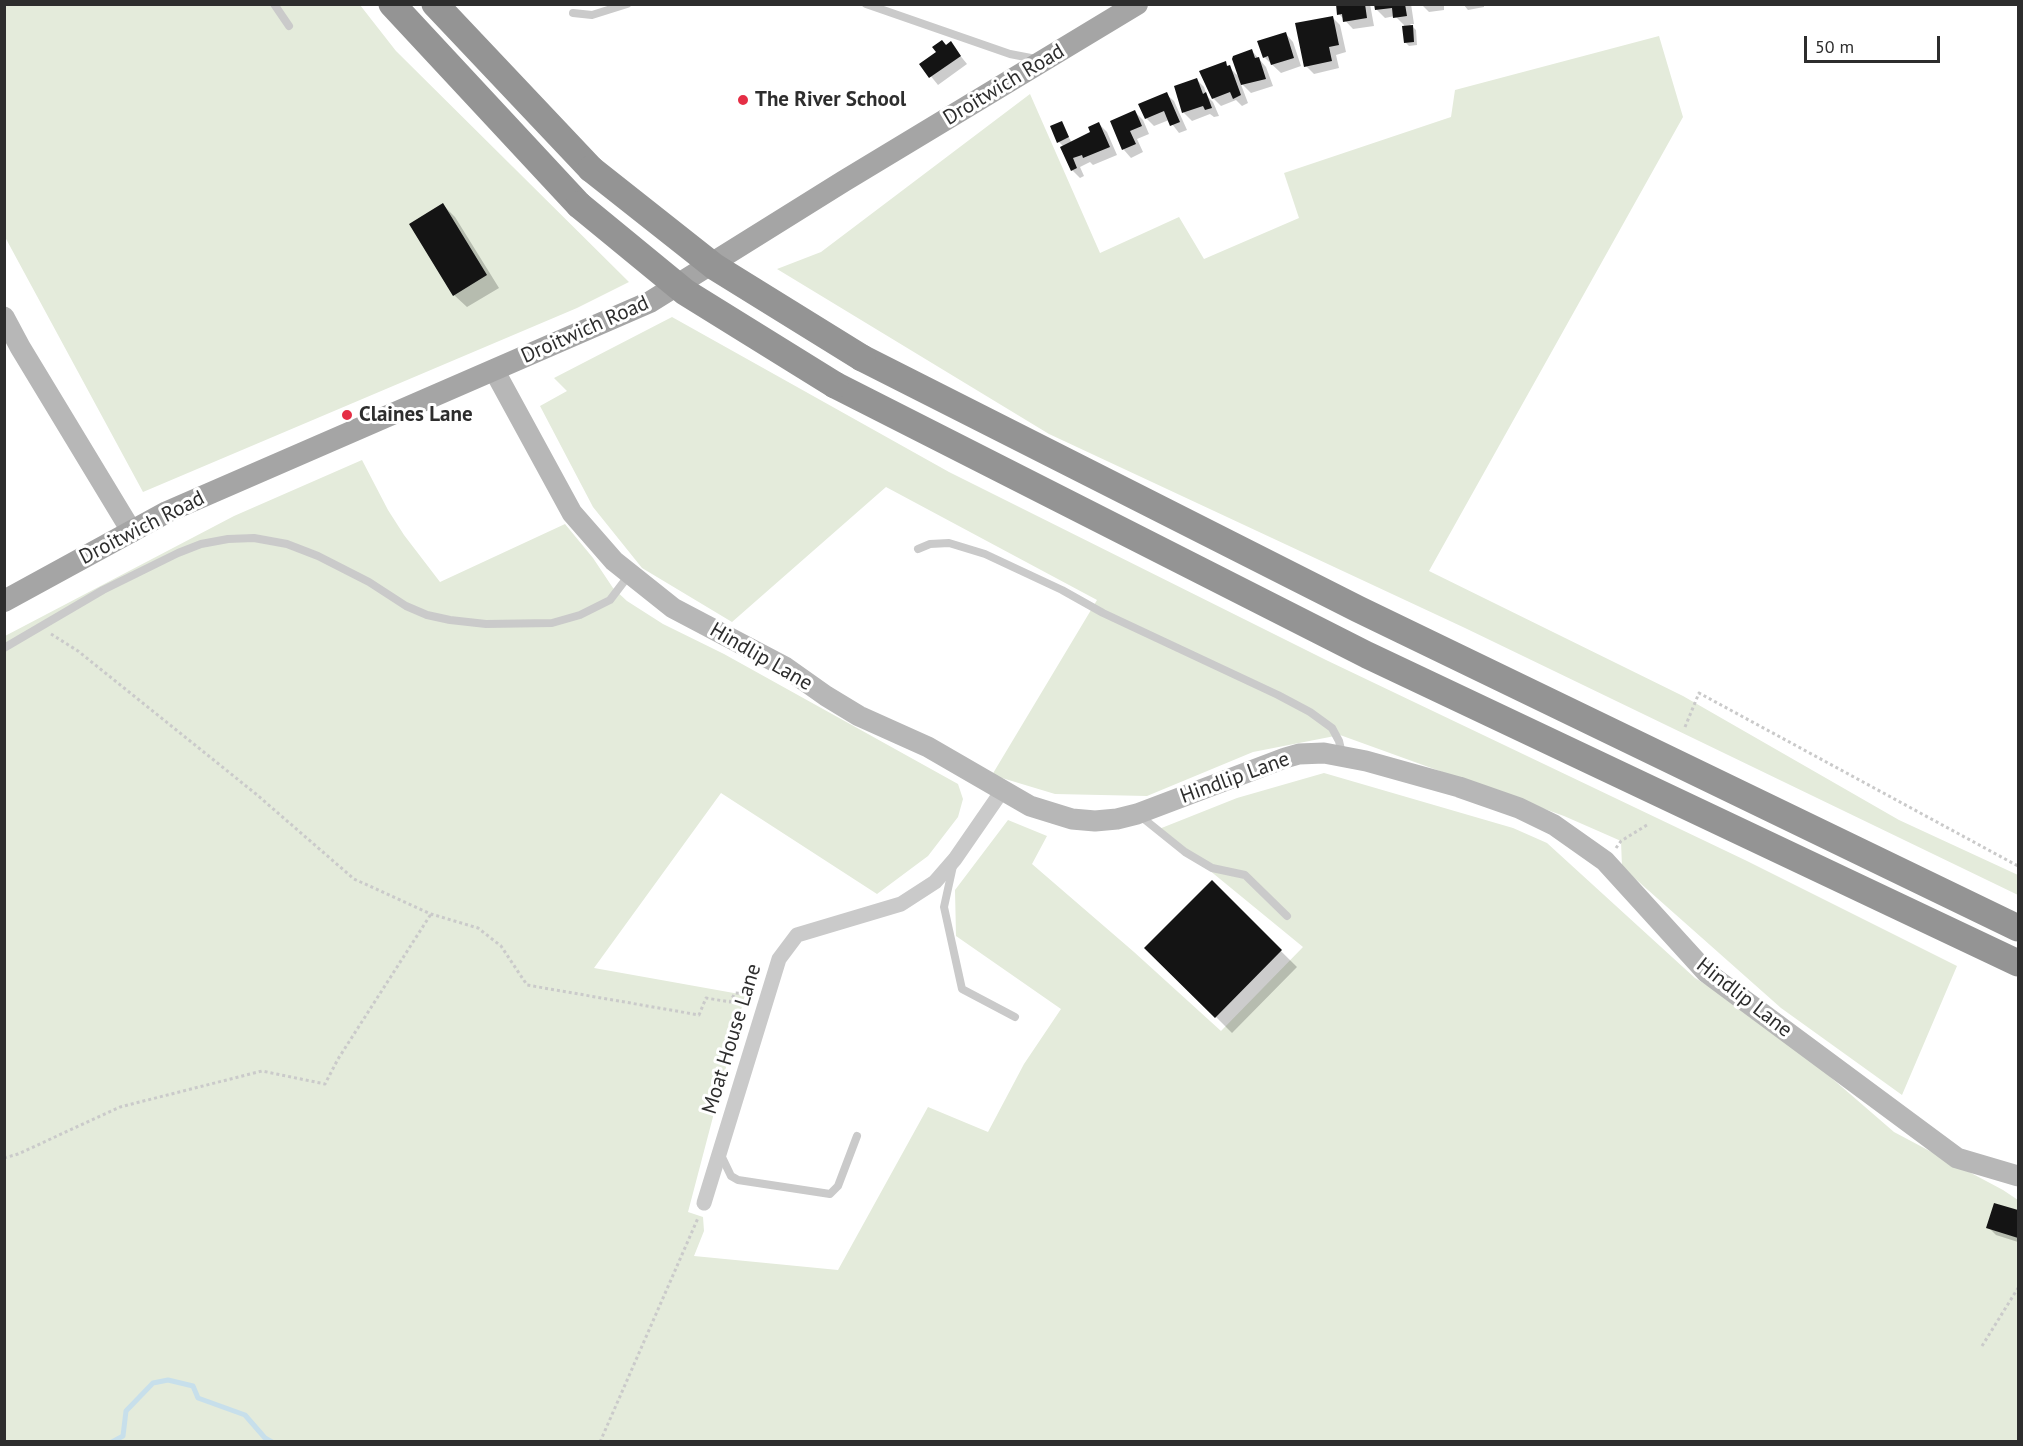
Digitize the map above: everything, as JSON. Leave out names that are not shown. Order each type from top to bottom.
[{"type":"highway","points":[[392,4],[579,205],[685,292],[835,385],[1367,655],[2019,963]]},
{"type":"highway","points":[[435,4],[591,169],[714,267],[862,358],[1358,609],[2019,928]]},
{"type":"main road","name":"Droitwich Road","points":[[4,601],[178,507],[650,302],[844,181],[1137,4]]},
{"type":"street","points":[[4,317],[132,532]]},
{"type":"street","name":"Hindlip Lane","points":[[494,370],[572,513],[614,561],[673,608],[785,667],[859,716],[928,747],[1030,806],[1072,819],[1095,821],[1137,814],[1285,758],[1324,753],[1459,787],[1519,808],[1554,825],[1605,861],[1706,972],[1957,1158],[2019,1176]]},
{"type":"street","name":"Moat House Lane","points":[[704,1203],[778,959],[797,935],[901,904],[935,882],[955,859],[1002,791]]},
{"type":"lane","points":[[274,4],[289,26]]},
{"type":"lane","points":[[573,13],[592,15],[617,5],[627,4]]},
{"type":"lane","points":[[866,4],[1010,54],[1046,60]]},
{"type":"lane","points":[[4,648],[104,590],[178,553],[201,544],[228,539],[254,538],[287,544],[318,556],[369,582],[406,606],[427,615],[486,624],[552,622],[580,615],[610,600],[630,574]]},
{"type":"lane","points":[[918,549],[930,544],[949,543],[985,554],[1062,590],[1103,613],[1278,695],[1310,712],[1332,728],[1339,741],[1342,756]]},
{"type":"lane","points":[[1137,814],[1185,852],[1212,868],[1245,875],[1287,916]]},
{"type":"lane","points":[[955,859],[944,907],[963,989],[1016,1017]]},
{"type":"lane","points":[[720,1152],[731,1176],[738,1180],[830,1194],[838,1186],[858,1136]]},
{"type":"path","points":[[40,627],[87,658],[256,794],[354,879],[431,914],[478,928],[501,946],[527,985],[699,1015],[706,998],[729,1002],[735,993],[768,995]]},
{"type":"path","points":[[1685,727],[1698,693],[2019,866]]},
{"type":"path","points":[[1605,861],[1621,841],[1647,825]]},
{"type":"path","points":[[4,1158],[18,1154],[120,1107],[262,1071],[326,1084],[338,1059],[431,914]]},
{"type":"path","points":[[600,1442],[704,1203]]},
{"type":"path","points":[[1982,1346],[2019,1288]]},
{"type":"green space","points":[[4,5],[360,5],[396,51],[629,282],[577,308],[143,492],[5,237]]},
{"type":"green space","points":[[1659,36],[1683,117],[1429,571],[1683,696],[1899,820],[2018,875],[2018,895],[1465,628],[1049,434],[777,269],[821,252],[1030,94],[1100,253],[1179,217],[1204,259],[1299,218],[1284,173],[1451,117],[1455,90]]},
{"type":"green space","points":[[672,317],[949,472],[1326,660],[1747,861],[1957,966],[1902,1095],[1781,1008],[1622,867],[1621,841],[1564,816],[1340,735],[1253,752],[1147,796],[1055,794],[992,775],[1097,600],[886,487],[732,622],[642,568],[593,507],[540,406],[567,391],[554,378]]},
{"type":"green space","points":[[362,460],[388,510],[440,582],[565,524],[593,558],[613,588],[627,601],[663,624],[724,654],[958,784],[963,799],[958,817],[928,856],[877,894],[721,793],[594,968],[745,995],[688,1212],[703,1217],[704,1231],[694,1256],[838,1270],[928,1107],[988,1132],[1024,1064],[1061,1009],[956,936],[955,890],[1008,820],[1047,836],[1032,864],[1221,1031],[1303,947],[1159,829],[1237,798],[1324,773],[1513,828],[1547,843],[1695,978],[1752,1013],[1783,1036],[1894,1132],[2018,1200],[2018,1441],[5,1442],[5,636],[234,516]]},
{"type":"building","points":[[1336,4],[1365,4],[1367,18],[1343,22],[1342,14],[1337,15]]},
{"type":"building","points":[[1374,4],[1405,4],[1407,16],[1393,18],[1392,8],[1375,10]]},
{"type":"building","points":[[1333,16],[1339,45],[1329,47],[1332,61],[1304,67],[1295,23]]},
{"type":"building","points":[[1413,25],[1414,42],[1404,43],[1402,26]]},
{"type":"building","points":[[1286,32],[1294,58],[1271,65],[1268,56],[1263,58],[1257,41]]},
{"type":"building","points":[[942,40],[946,45],[951,41],[961,56],[929,78],[919,64],[936,52],[932,47]]},
{"type":"building","points":[[1252,49],[1255,58],[1259,57],[1266,79],[1241,85],[1232,59],[1233,56]]},
{"type":"building","points":[[1226,61],[1227,66],[1230,65],[1241,95],[1233,99],[1230,92],[1212,99],[1199,71]]},
{"type":"building","points":[[1197,78],[1212,108],[1205,110],[1203,106],[1182,113],[1174,86]]},
{"type":"building","points":[[1167,92],[1180,122],[1170,126],[1164,111],[1145,119],[1138,104]]},
{"type":"building","points":[[1135,110],[1142,126],[1130,131],[1136,144],[1122,150],[1110,121]]},
{"type":"building","points":[[1062,121],[1069,137],[1057,143],[1050,126]]},
{"type":"building","points":[[1099,122],[1110,147],[1083,158],[1082,155],[1073,158],[1077,168],[1071,171],[1060,147],[1090,132],[1088,127]]},
{"type":"building","points":[[443,203],[487,275],[453,296],[409,224]]},
{"type":"building","points":[[1212,880],[1282,950],[1215,1018],[1144,948]]},
{"type":"building","points":[[1994,1203],[2018,1210],[2018,1238],[1986,1228]]},
{"type":"waterway","points":[[112,1442],[123,1436],[126,1411],[153,1383],[168,1380],[193,1386],[198,1398],[245,1415],[265,1438],[272,1442]]},
{"type":"place","name":"The River School","points":[[743,100]]},
{"type":"place","name":"Claines Lane","points":[[347,415]]}]
